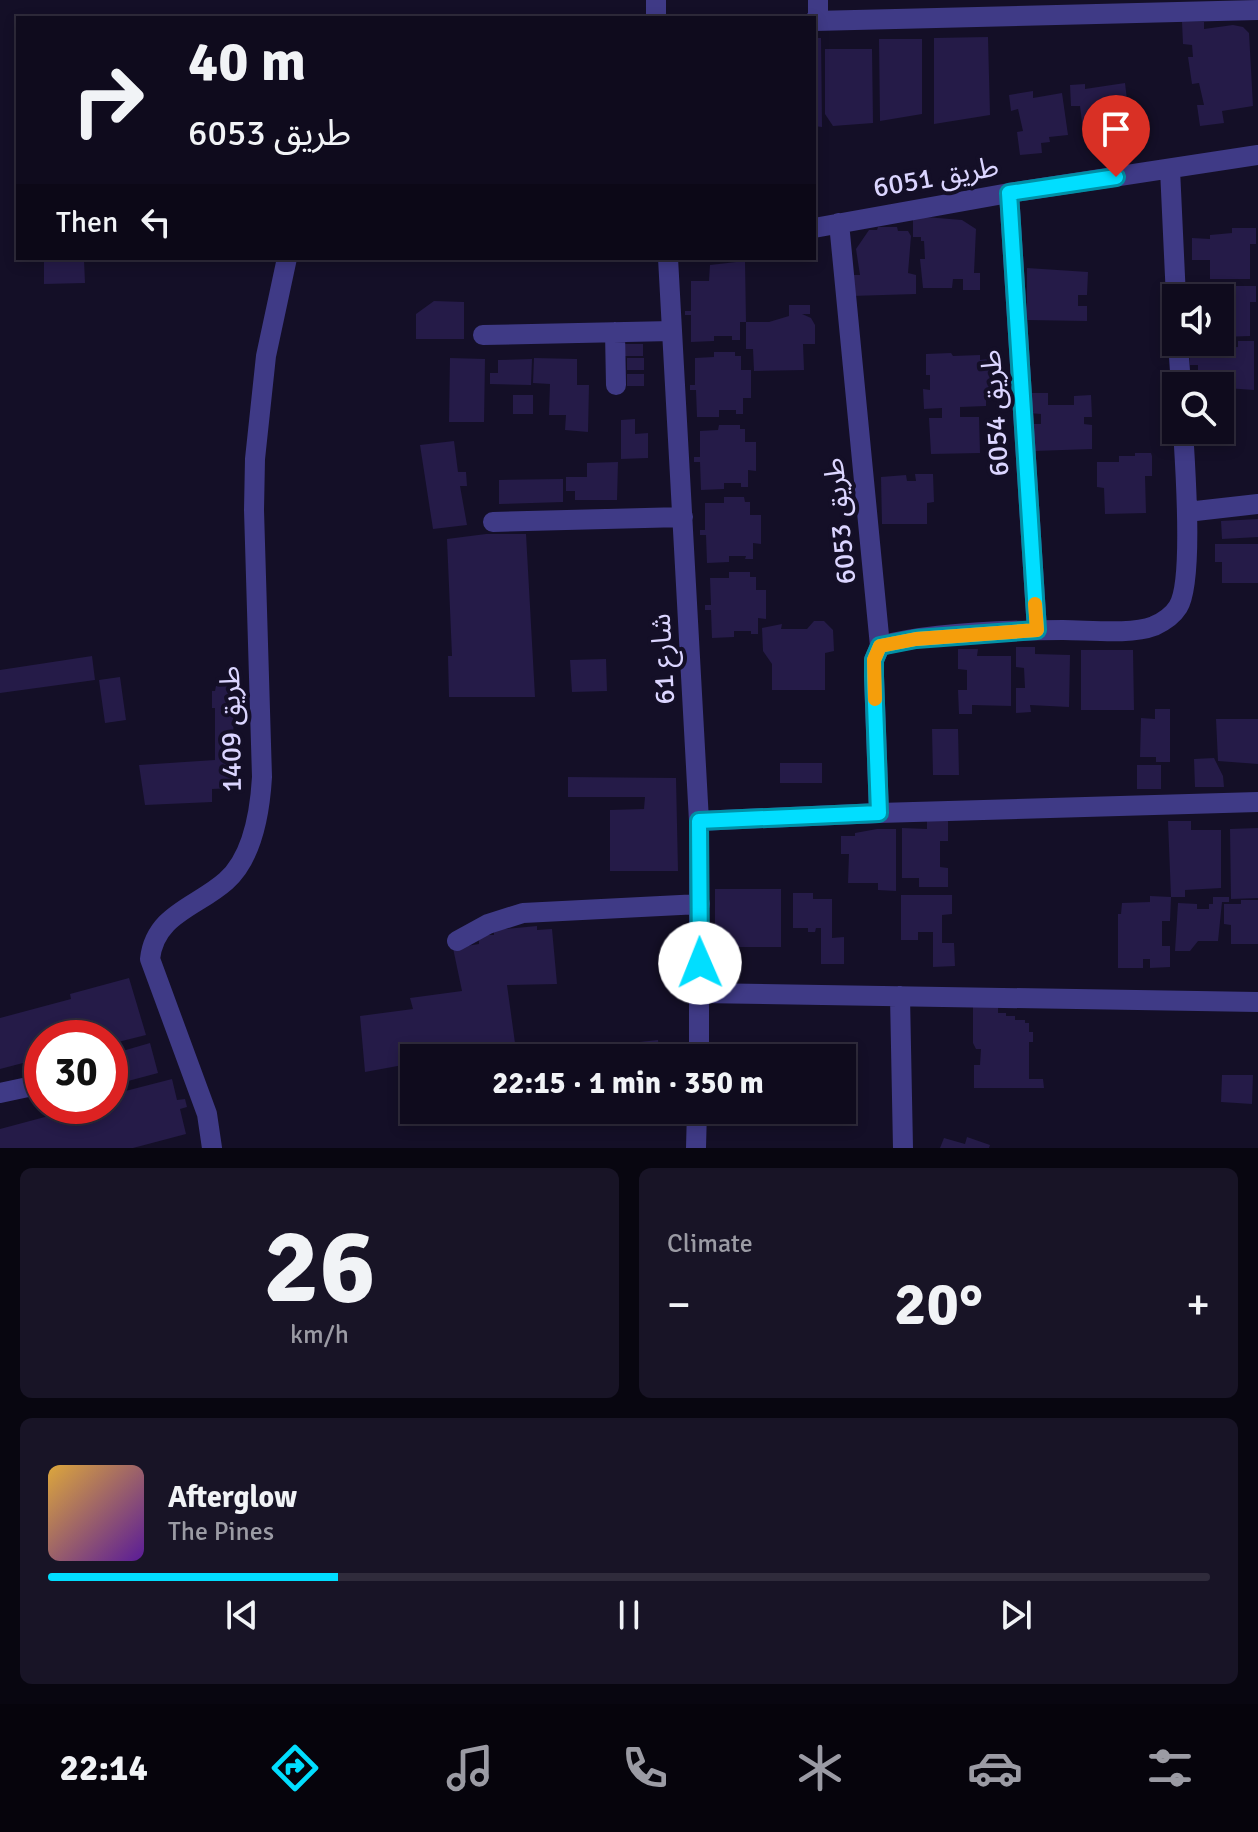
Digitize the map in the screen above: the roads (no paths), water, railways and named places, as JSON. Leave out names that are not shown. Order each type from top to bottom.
[{"type":"street","points":[[817,14],[1154,6],[1258,10]]},
{"type":"street","name":"طريق 6051","points":[[816,228],[1009,193],[1258,155]]},
{"type":"street","points":[[1170,169],[1175,284]]},
{"type":"street","name":"طريق 6054","points":[[1009,193],[1037,630]]},
{"type":"street","name":"طريق 6053","points":[[839,223],[880,646],[874,660],[879,813]]},
{"type":"street","name":"طريق 1409","points":[[212,1148],[207,1114],[150,959],[161,929],[175,914],[227,881],[247,849],[259,814],[262,777],[255,459],[266,356],[287,260]]},
{"type":"street","name":"شارع 61","points":[[668,260],[699,821],[699,1044]]},
{"type":"street","points":[[483,335],[672,331]]},
{"type":"street","points":[[615,332],[616,385]]},
{"type":"street","points":[[880,646],[916,639],[1037,630],[1137,630],[1154,626],[1168,618],[1179,605],[1184,588],[1187,512],[1184,444]]},
{"type":"street","points":[[1187,512],[1258,504]]},
{"type":"street","points":[[493,522],[683,517]]},
{"type":"street","points":[[699,821],[1258,802]]},
{"type":"street","points":[[457,941],[488,924],[523,913],[700,904]]},
{"type":"street","points":[[700,993],[1258,1002]]},
{"type":"street","points":[[900,996],[903,1148]]},
{"type":"street","points":[[0,1093],[24,1088]]},
{"type":"street","points":[[696,1148],[697,1124]]}]
